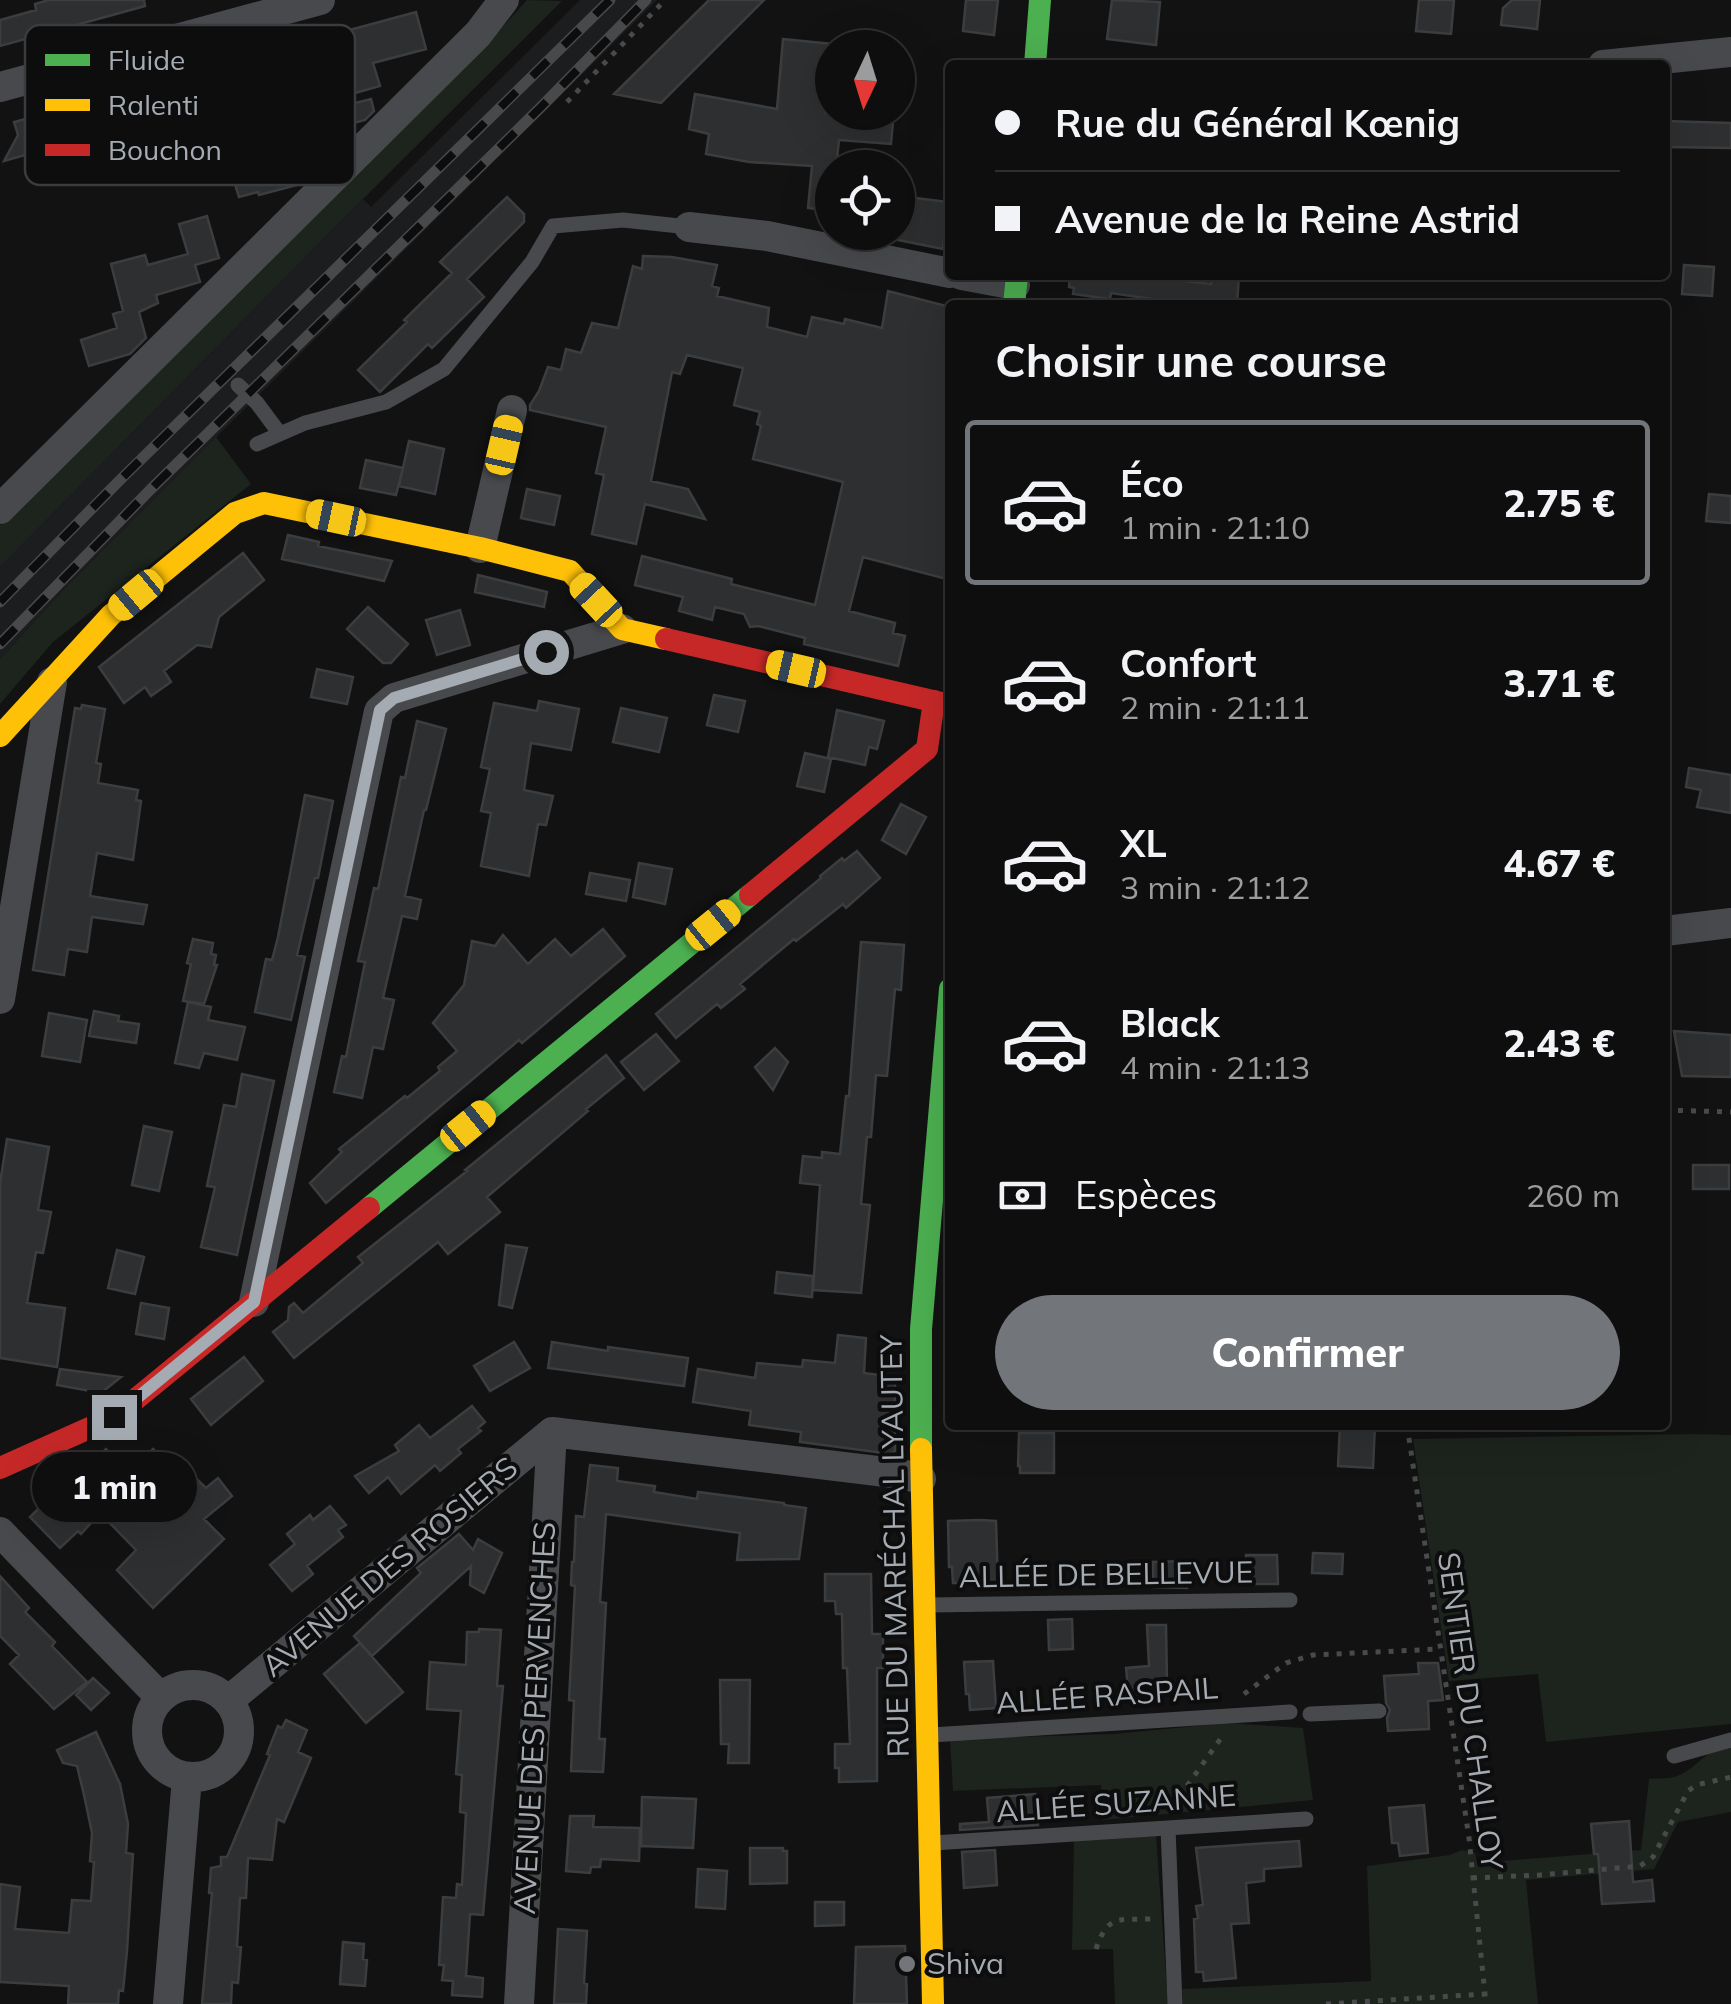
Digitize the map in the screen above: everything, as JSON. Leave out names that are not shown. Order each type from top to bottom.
[{"type":"street","points":[[228,25],[320,0]]},
{"type":"street","points":[[355,156],[478,34],[504,0]]},
{"type":"street","points":[[1036,60],[1040,0]]},
{"type":"street","points":[[1652,60],[1731,52]]},
{"type":"street","points":[[0,87],[25,80]]},
{"type":"street","points":[[0,509],[326,185]]},
{"type":"street","points":[[689,227],[768,236],[945,272]]},
{"type":"street","points":[[982,280],[1015,288]]},
{"type":"street","points":[[480,548],[512,410]]},
{"type":"street","points":[[0,736],[111,615],[235,513],[264,504],[480,548],[570,572],[622,629]]},
{"type":"street","points":[[0,1468],[114,1417],[254,1302],[927,749],[942,703],[622,629],[394,698],[380,710],[254,1302]]},
{"type":"street","points":[[0,1000],[52,679]]},
{"type":"street","points":[[1670,930],[1731,924]]},
{"type":"street","name":"RUE DU MARÉCHAL LYAUTEY","points":[[933,2004],[921,1329],[945,1039]]},
{"type":"street","points":[[552,1432],[921,1479]]},
{"type":"street","name":"AVENUE DES ROSIERS","points":[[228,1701],[552,1432]]},
{"type":"street","name":"AVENUE DES PERVENCHES","points":[[518,2004],[552,1432]]},
{"type":"street","points":[[0,1532],[160,1698]]},
{"type":"street","points":[[196,1685],[212,1689],[228,1701],[236,1715],[239,1735],[224,1767],[210,1775],[187,1778],[158,1762],[149,1748],[146,1728],[150,1712],[160,1698],[176,1688],[196,1685]]},
{"type":"street","points":[[168,2004],[187,1778]]},
{"type":"lane","points":[[257,444],[305,423],[386,402],[444,369],[532,262],[554,226],[623,220],[689,227]]},
{"type":"lane","points":[[238,385],[280,434]]},
{"type":"lane","name":"ALLÉE DE BELLEVUE","points":[[924,1605],[1290,1600]]},
{"type":"lane","points":[[1310,1714],[1379,1711]]},
{"type":"lane","name":"ALLÉE RASPAIL","points":[[927,1735],[1290,1712]]},
{"type":"lane","points":[[1674,1756],[1731,1740]]},
{"type":"lane","name":"ALLÉE SUZANNE","points":[[929,1844],[1306,1819]]},
{"type":"lane","points":[[1162,1828],[1172,1919],[1175,2004]]},
{"type":"path","points":[[567,102],[665,0]]},
{"type":"path","points":[[1670,1110],[1731,1112]]},
{"type":"path","name":"SENTIER DU CHALLOY","points":[[1407,1430],[1469,1838],[1486,2004]]},
{"type":"path","points":[[1162,1828],[1235,1716],[1243,1695],[1286,1664],[1313,1655],[1440,1649]]},
{"type":"path","points":[[1472,1878],[1640,1866],[1653,1856],[1688,1791],[1696,1785],[1731,1777]]},
{"type":"path","points":[[1096,1950],[1103,1930],[1116,1920],[1172,1919]]},
{"type":"path","points":[[1326,2004],[1485,1994]]},
{"type":"shaded area","points":[[527,0],[562,1],[0,567],[0,525],[343,185],[355,185],[355,174]]},
{"type":"shaded area","points":[[580,0],[657,0],[66,587],[0,659],[0,567],[363,199],[371,207]]},
{"type":"shaded area","points":[[216,437],[251,484],[53,642],[0,704],[0,659]]},
{"type":"shaded area","points":[[1731,1435],[1731,1724],[1546,1742],[1538,1674],[1449,1681],[1413,1439]]},
{"type":"shaded area","points":[[1227,1723],[1303,1728],[1313,1800],[1102,1820],[1101,1785],[953,1791],[950,1739],[1114,1734]]},
{"type":"shaded area","points":[[1731,1744],[1731,1812],[1678,1822],[1654,1869],[1526,1880],[1538,2004],[1183,2004],[1182,1989],[1371,1981],[1367,1866],[1462,1850],[1475,1853],[1477,1863],[1641,1850],[1649,1779],[1681,1775],[1714,1750]]},
{"type":"shaded area","points":[[1156,1834],[1168,2004],[1115,2004],[1113,1949],[1072,1950],[1074,1839]]},
{"type":"building","points":[[49,0],[144,0],[145,6],[76,25],[25,25],[25,39],[0,46],[0,20],[36,10],[35,4]]},
{"type":"building","points":[[709,0],[764,0],[661,103],[614,94]]},
{"type":"building","points":[[966,0],[998,0],[994,35],[963,31]]},
{"type":"building","points":[[1112,0],[1160,2],[1156,45],[1107,39]]},
{"type":"building","points":[[1419,0],[1454,0],[1451,34],[1416,31]]},
{"type":"building","points":[[1512,0],[1540,0],[1537,29],[1501,25],[1503,8]]},
{"type":"building","points":[[416,12],[426,49],[373,63],[380,86],[355,93],[355,29]]},
{"type":"building","points":[[783,39],[815,42],[815,130],[892,130],[891,144],[839,140],[838,150],[815,150],[815,209],[808,208],[812,166],[749,162],[706,154],[709,134],[689,129],[695,94],[777,109]]},
{"type":"building","points":[[371,99],[374,111],[355,123],[355,103]]},
{"type":"building","points":[[25,119],[25,155],[4,161],[18,135],[14,122]]},
{"type":"building","points":[[1670,121],[1731,123],[1731,148],[1670,147]]},
{"type":"building","points":[[235,185],[297,185],[259,195],[258,192],[239,197]]},
{"type":"building","points":[[507,197],[524,214],[524,222],[467,279],[484,297],[432,348],[428,344],[380,392],[358,370],[452,273],[440,262]]},
{"type":"building","points":[[915,198],[945,202],[943,249],[915,243]]},
{"type":"building","points":[[207,216],[219,258],[195,265],[200,282],[156,295],[158,303],[139,312],[146,338],[130,354],[89,366],[81,340],[117,328],[113,314],[123,311],[111,264],[145,255],[148,265],[188,254],[179,224]]},
{"type":"building","points":[[643,256],[717,265],[712,286],[719,288],[717,296],[769,308],[767,327],[807,337],[812,317],[844,324],[845,319],[882,328],[888,291],[945,306],[945,579],[863,557],[849,611],[895,623],[893,633],[905,636],[898,666],[804,644],[805,638],[750,627],[744,614],[715,607],[712,620],[679,611],[683,597],[635,585],[642,556],[815,605],[843,482],[753,459],[761,426],[757,424],[760,412],[734,405],[743,368],[687,355],[680,374],[672,372],[651,481],[688,489],[705,519],[645,504],[636,544],[592,534],[604,475],[596,473],[606,427],[530,410],[530,405],[548,367],[561,370],[566,349],[581,353],[592,323],[618,328],[633,266],[642,269]]},
{"type":"building","points":[[1684,265],[1714,267],[1712,296],[1682,294]]},
{"type":"building","points":[[1070,280],[1211,284],[1211,280],[1239,280],[1237,300],[1158,300],[1111,293],[1110,299],[1073,294],[1074,288],[1069,287]]},
{"type":"building","points":[[409,441],[444,449],[435,494],[399,486]]},
{"type":"building","points":[[366,460],[403,468],[396,495],[360,488]]},
{"type":"building","points":[[527,489],[560,496],[554,525],[521,518]]},
{"type":"building","points":[[1709,494],[1731,496],[1731,523],[1706,521]]},
{"type":"building","points":[[288,535],[319,542],[318,546],[392,561],[384,581],[282,559]]},
{"type":"building","points":[[243,553],[264,580],[219,617],[211,647],[197,645],[164,671],[171,682],[151,696],[145,687],[124,703],[99,667]]},
{"type":"building","points":[[478,575],[547,592],[544,607],[475,592]]},
{"type":"building","points":[[368,607],[408,644],[391,663],[383,663],[347,629]]},
{"type":"building","points":[[460,610],[470,645],[437,655],[426,620]]},
{"type":"building","points":[[317,669],[353,677],[347,704],[311,697]]},
{"type":"building","points":[[714,695],[745,701],[738,732],[707,725]]},
{"type":"building","points":[[539,701],[579,709],[571,750],[531,743],[524,790],[553,796],[546,825],[538,824],[529,876],[481,866],[491,813],[481,811],[490,769],[481,767],[494,703],[537,711]]},
{"type":"building","points":[[82,705],[105,709],[96,763],[101,764],[98,783],[138,790],[136,800],[141,801],[133,860],[97,853],[90,896],[147,905],[143,924],[92,917],[87,952],[68,949],[64,975],[33,970],[75,708],[81,709]]},
{"type":"building","points":[[621,708],[667,718],[659,752],[613,742]]},
{"type":"building","points":[[837,710],[884,721],[877,749],[869,747],[865,765],[828,757]]},
{"type":"building","points":[[417,721],[446,729],[405,896],[421,900],[417,919],[402,916],[383,998],[394,1000],[383,1049],[373,1047],[362,1098],[334,1092],[342,1056],[346,1057],[365,962],[358,961],[374,888],[378,889]]},
{"type":"building","points":[[805,753],[831,759],[824,792],[797,786]]},
{"type":"building","points":[[1689,768],[1731,775],[1731,813],[1697,807],[1701,790],[1686,787]]},
{"type":"building","points":[[305,795],[333,801],[297,955],[305,957],[291,1020],[255,1012],[266,959],[272,960],[278,937]]},
{"type":"building","points":[[901,804],[926,817],[906,854],[882,840]]},
{"type":"building","points":[[857,851],[880,878],[846,908],[843,904],[794,939],[740,984],[745,989],[721,1008],[717,1004],[676,1038],[656,1014],[842,858],[844,861]]},
{"type":"building","points":[[639,863],[672,869],[665,904],[633,897]]},
{"type":"building","points":[[590,873],[630,880],[626,901],[586,894]]},
{"type":"building","points":[[603,929],[625,956],[326,1203],[310,1183],[342,1152],[339,1149],[440,1071],[438,1067],[457,1051],[433,1023],[464,985],[472,941],[495,946],[503,935],[528,964],[555,939],[571,956]]},
{"type":"building","points":[[193,939],[213,943],[211,954],[216,955],[217,965],[204,1004],[183,1001]]},
{"type":"building","points":[[861,942],[904,945],[901,990],[895,989],[887,1076],[876,1075],[871,1137],[867,1137],[861,1204],[870,1205],[861,1293],[813,1290],[820,1185],[800,1183],[803,1156],[822,1158],[822,1152],[840,1154],[849,1096]]},
{"type":"building","points":[[188,1002],[211,1007],[208,1020],[245,1027],[237,1060],[204,1053],[199,1068],[175,1063]]},
{"type":"building","points":[[94,1011],[139,1024],[136,1043],[89,1036]]},
{"type":"building","points":[[49,1013],[87,1020],[80,1062],[42,1056]]},
{"type":"building","points":[[1674,1031],[1731,1035],[1731,1077],[1682,1076]]},
{"type":"building","points":[[656,1034],[679,1061],[644,1090],[621,1062]]},
{"type":"building","points":[[775,1048],[788,1062],[773,1090],[755,1067]]},
{"type":"building","points":[[606,1055],[624,1078],[487,1197],[500,1212],[448,1254],[438,1242],[294,1358],[273,1332],[288,1320],[289,1307],[294,1303],[303,1313],[363,1263],[358,1257]]},
{"type":"building","points":[[242,1074],[274,1081],[237,1255],[201,1247],[215,1187],[207,1186],[224,1105],[236,1107]]},
{"type":"building","points":[[144,1126],[172,1132],[159,1191],[132,1185]]},
{"type":"building","points":[[7,1139],[49,1147],[38,1210],[51,1212],[43,1253],[36,1252],[27,1303],[65,1308],[57,1367],[0,1358],[0,1183]]},
{"type":"building","points":[[1693,1165],[1729,1165],[1729,1189],[1693,1189]]},
{"type":"building","points":[[506,1245],[527,1248],[512,1308],[499,1305]]},
{"type":"building","points":[[117,1250],[144,1257],[135,1294],[108,1288]]},
{"type":"building","points":[[777,1272],[813,1276],[812,1297],[775,1293]]},
{"type":"building","points":[[141,1303],[169,1308],[164,1339],[136,1334]]},
{"type":"building","points":[[838,1335],[866,1338],[864,1373],[895,1377],[895,1451],[891,1454],[800,1442],[801,1432],[749,1425],[751,1411],[693,1402],[698,1369],[755,1378],[757,1363],[802,1367],[803,1360],[835,1363]]},
{"type":"building","points":[[514,1342],[530,1368],[490,1391],[474,1366]]},
{"type":"building","points":[[552,1342],[688,1358],[684,1386],[548,1368]]},
{"type":"building","points":[[244,1357],[263,1381],[211,1425],[191,1399]]},
{"type":"building","points":[[60,1369],[121,1377],[101,1393],[57,1385]]},
{"type":"building","points":[[472,1406],[485,1422],[478,1428],[481,1431],[458,1449],[461,1453],[440,1471],[435,1465],[401,1494],[388,1477],[369,1493],[355,1476],[399,1451],[395,1445],[419,1425],[430,1438]]},
{"type":"building","points":[[1340,1430],[1375,1430],[1373,1468],[1338,1466]]},
{"type":"building","points":[[1019,1433],[1054,1433],[1054,1473],[1020,1473]]},
{"type":"building","points":[[106,1449],[129,1473],[153,1449],[167,1463],[173,1456],[206,1488],[218,1478],[232,1496],[204,1519],[224,1539],[153,1608],[117,1570],[136,1550],[100,1513],[81,1534],[78,1531],[60,1548],[30,1517],[48,1499],[57,1509],[91,1476],[85,1469]]},
{"type":"building","points":[[590,1465],[618,1468],[617,1481],[655,1486],[654,1492],[697,1499],[698,1492],[806,1508],[799,1559],[737,1560],[740,1533],[606,1514],[600,1602],[606,1603],[599,1739],[605,1739],[603,1772],[571,1771],[574,1701],[569,1700],[575,1586],[571,1585],[572,1562],[576,1516],[584,1517]]},
{"type":"building","points":[[330,1506],[346,1525],[338,1530],[343,1537],[307,1566],[313,1574],[292,1591],[270,1565],[295,1544],[287,1534],[310,1515],[313,1520]]},
{"type":"building","points":[[948,1521],[996,1521],[998,1583],[953,1583]]},
{"type":"building","points":[[459,1534],[473,1550],[478,1539],[502,1553],[484,1593],[470,1585],[471,1566],[372,1656],[354,1636],[421,1573],[417,1568]]},
{"type":"building","points":[[1313,1553],[1343,1554],[1342,1574],[1312,1573]]},
{"type":"building","points":[[1246,1555],[1277,1555],[1278,1584],[1246,1584]]},
{"type":"building","points":[[1187,1561],[1187,1588],[1153,1587],[1153,1562]]},
{"type":"building","points":[[825,1574],[871,1574],[872,1634],[883,1634],[883,1668],[877,1668],[877,1781],[839,1782],[839,1768],[835,1768],[835,1744],[850,1744],[847,1668],[843,1668],[842,1614],[836,1614],[835,1601],[825,1601]]},
{"type":"building","points":[[0,1576],[29,1608],[25,1612],[55,1642],[52,1646],[87,1682],[54,1709],[10,1664],[19,1655],[0,1636]]},
{"type":"building","points":[[1072,1619],[1073,1649],[1049,1650],[1048,1620]]},
{"type":"building","points":[[1147,1625],[1166,1625],[1167,1682],[1158,1683],[1159,1699],[1133,1700],[1126,1668],[1149,1666]]},
{"type":"building","points":[[501,1630],[497,1686],[503,1686],[483,1915],[470,1914],[466,1976],[483,1978],[482,1997],[452,1995],[453,1981],[442,1980],[444,1965],[439,1965],[443,1897],[456,1898],[457,1884],[462,1885],[466,1813],[460,1812],[462,1775],[456,1774],[461,1711],[427,1709],[430,1662],[466,1665],[467,1632]]},
{"type":"building","points":[[360,1643],[403,1692],[366,1723],[324,1674]]},
{"type":"building","points":[[993,1661],[996,1708],[970,1710],[964,1662]]},
{"type":"building","points":[[1418,1663],[1438,1663],[1443,1700],[1428,1701],[1429,1729],[1388,1731],[1390,1710],[1384,1676],[1419,1674]]},
{"type":"building","points":[[93,1678],[109,1693],[91,1710],[76,1695]]},
{"type":"building","points":[[720,1680],[750,1680],[749,1763],[728,1763],[729,1744],[721,1744]]},
{"type":"building","points":[[286,1720],[307,1730],[298,1752],[311,1758],[284,1822],[277,1819],[272,1860],[248,1858],[246,1898],[240,1898],[238,1983],[232,1982],[231,2004],[202,2004],[211,1868],[221,1866],[221,1857],[227,1857],[270,1755],[267,1754],[278,1726],[282,1728]]},
{"type":"building","points":[[96,1732],[120,1784],[128,1824],[126,1853],[133,1854],[123,1991],[119,1990],[118,2004],[68,2004],[69,1986],[0,1982],[0,1884],[20,1887],[15,1929],[69,1933],[72,1900],[91,1901],[94,1862],[90,1861],[92,1833],[84,1795],[77,1766],[63,1763],[57,1750]]},
{"type":"building","points":[[1035,1794],[1038,1825],[960,1830],[960,1824],[989,1822],[987,1798]]},
{"type":"building","points":[[642,1797],[696,1799],[693,1848],[641,1846]]},
{"type":"building","points":[[1424,1805],[1428,1853],[1400,1856],[1398,1843],[1392,1843],[1389,1808]]},
{"type":"building","points":[[570,1816],[594,1816],[593,1827],[640,1828],[639,1861],[601,1859],[600,1867],[591,1867],[590,1873],[566,1871]]},
{"type":"building","points":[[1629,1821],[1633,1882],[1652,1880],[1654,1901],[1602,1904],[1591,1824]]},
{"type":"building","points":[[1299,1841],[1301,1866],[1264,1869],[1264,1881],[1246,1883],[1249,1923],[1231,1924],[1236,1978],[1204,1981],[1203,1972],[1196,1972],[1194,1919],[1198,1918],[1196,1906],[1203,1905],[1196,1848]]},
{"type":"building","points":[[750,1848],[787,1851],[787,1883],[750,1884]]},
{"type":"building","points":[[995,1850],[997,1885],[964,1888],[962,1852]]},
{"type":"building","points":[[698,1869],[727,1871],[725,1909],[696,1907]]},
{"type":"building","points":[[815,1902],[844,1902],[844,1925],[815,1926]]},
{"type":"building","points":[[558,1929],[587,1931],[586,2004],[554,2004]]},
{"type":"building","points":[[343,1942],[364,1944],[365,1986],[340,1984]]},
{"type":"building","points":[[905,1946],[907,2004],[854,2004],[856,1947]]},
{"type":"railway","points":[[0,602],[610,0]]},
{"type":"railway","points":[[0,644],[150,490],[646,0]]},
{"type":"traffic: fast","points":[[1035,60],[1040,0]]},
{"type":"traffic: fast","points":[[1014,300],[1016,280]]},
{"type":"traffic: fast","points":[[369,1208],[750,895]]},
{"type":"traffic: fast","points":[[921,1449],[921,1329],[945,1048]]},
{"type":"traffic: slow","points":[[0,736],[111,615],[235,513],[264,503],[570,571],[622,629],[666,639]]},
{"type":"traffic: slow","points":[[921,1449],[933,2004]]},
{"type":"traffic: jam","points":[[666,639],[945,704]]},
{"type":"traffic: jam","points":[[750,895],[927,749],[934,701]]},
{"type":"traffic: jam","points":[[0,1468],[114,1417],[369,1208]]},
{"type":"place","name":"Shiva","points":[[907,1964]]},
{"type":"route","points":[[114,1417],[254,1302],[380,710],[394,698],[546,652]]}]
